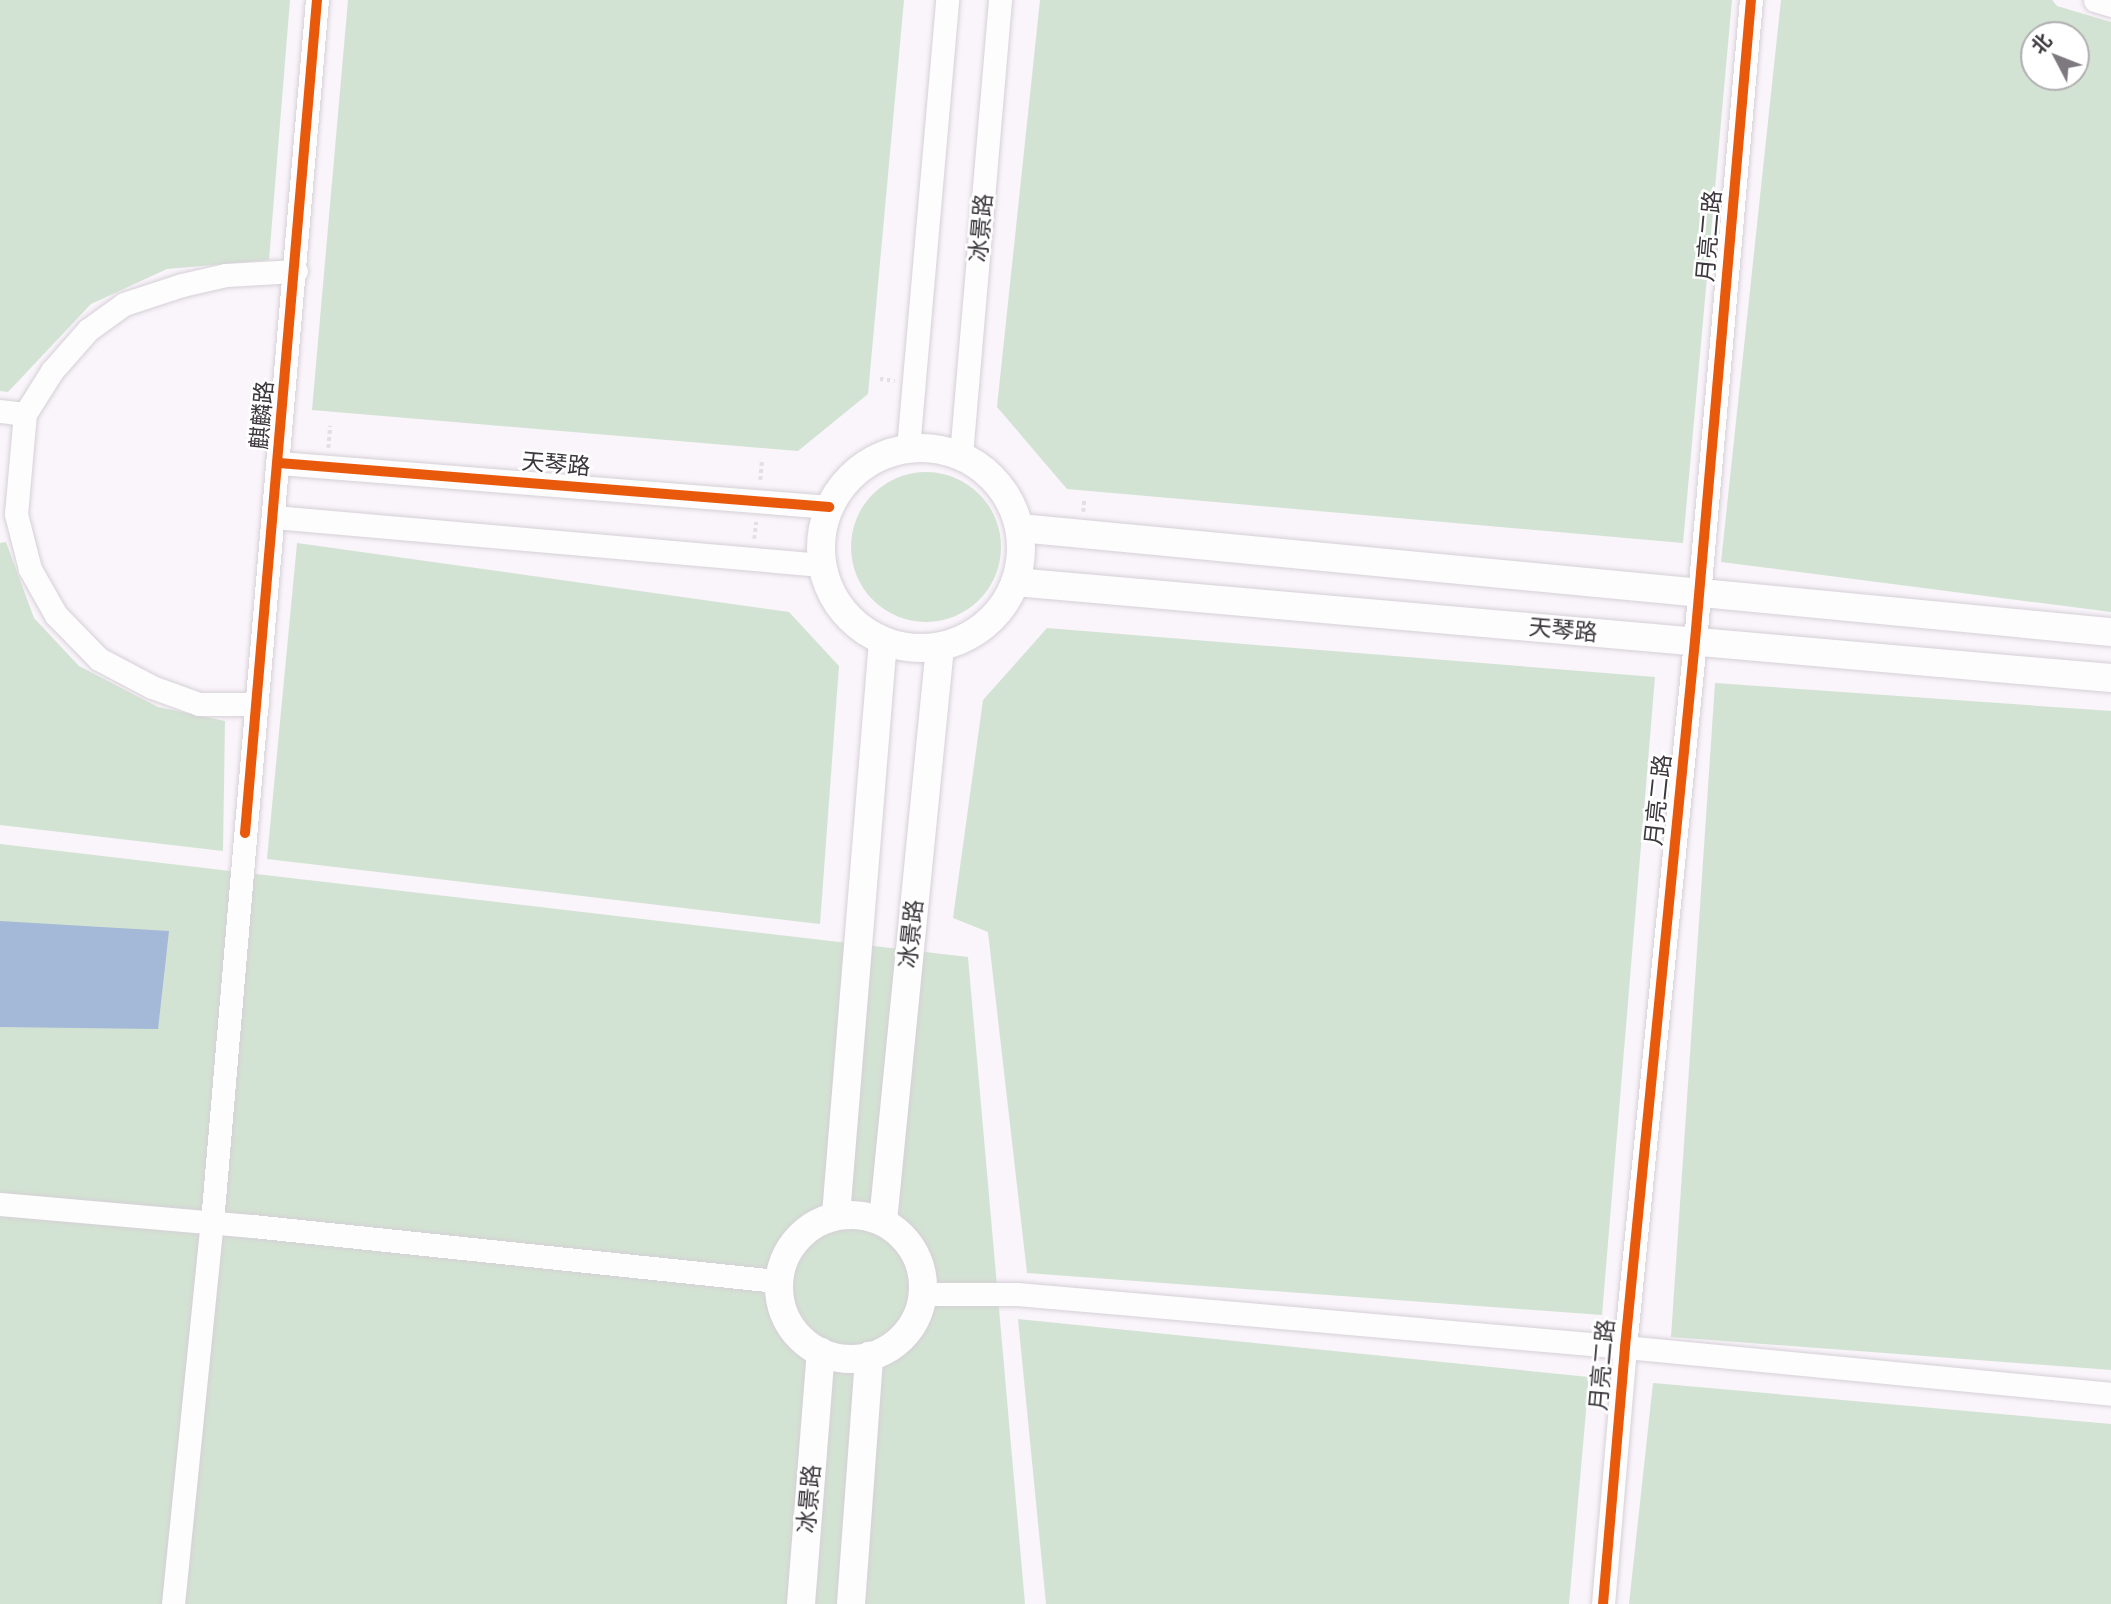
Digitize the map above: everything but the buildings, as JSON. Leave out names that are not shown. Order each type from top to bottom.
[{"type":"main road","points":[[908,448],[935,448],[961,455],[988,473],[1009,498],[1020,528],[1021,555],[1016,582],[999,612],[972,634],[940,646],[911,648],[883,641],[854,623],[833,597],[821,565],[821,536],[829,507],[848,479],[875,458],[908,448]]},
{"type":"main road","points":[[1020,528],[2111,632]]},
{"type":"main road","name":"天琴路","points":[[1016,582],[2111,678]]},
{"type":"main road","points":[[835,1215],[883,641]]},
{"type":"main road","name":"冰景路","points":[[883,1221],[940,646]]},
{"type":"main road","points":[[860,1214],[883,1221],[902,1235],[916,1254],[925,1294],[914,1322],[899,1341],[869,1356],[856,1359],[833,1357],[811,1347],[793,1331],[782,1309],[776,1281],[795,1241],[813,1224],[835,1215],[860,1214]]},
{"type":"main road","name":"冰景路","points":[[801,1604],[821,1352]]},
{"type":"main road","points":[[851,1604],[869,1356]]},
{"type":"street","name":"麒麟路","points":[[173,1604],[212,1222],[296,271],[317,0]]},
{"type":"street","points":[[908,448],[947,0]]},
{"type":"street","name":"冰景路","points":[[961,455],[1000,0]]},
{"type":"street","name":"月亮二路","points":[[1603,1604],[1625,1347],[1695,641],[1751,0]]},
{"type":"street","points":[[2095,0],[2111,5]]},
{"type":"street","points":[[257,704],[199,704],[152,687],[99,659],[55,615],[30,569],[8,516],[24,414],[51,371],[79,340],[124,304],[182,285],[226,275],[296,271]]},
{"type":"street","points":[[0,411],[24,414]]},
{"type":"street","name":"天琴路","points":[[279,463],[829,507]]},
{"type":"street","points":[[274,517],[821,565]]},
{"type":"street","points":[[0,1204],[212,1222],[776,1281]]},
{"type":"street","points":[[925,1294],[1017,1294],[1625,1347],[2111,1394]]},
{"type":"green space","points":[[0,0],[290,0],[269,260],[167,269],[91,304],[8,392],[0,391]]},
{"type":"green space","points":[[348,0],[904,0],[868,394],[798,451],[312,410]]},
{"type":"green space","points":[[1040,0],[1732,0],[1683,543],[1067,489],[997,407]]},
{"type":"green space","points":[[1781,0],[2052,0],[2057,6],[2111,22],[2111,612],[1721,562]]},
{"type":"green space","points":[[926,472],[955,478],[979,494],[995,518],[1001,547],[995,576],[979,600],[955,616],[926,622],[897,616],[873,600],[857,576],[851,547],[857,518],[873,494],[897,478]]},
{"type":"green space","points":[[6,542],[34,618],[79,666],[158,707],[225,721],[223,851],[0,825],[0,543]]},
{"type":"green space","points":[[297,543],[789,612],[839,666],[820,924],[267,859]]},
{"type":"green space","points":[[1047,628],[1655,677],[1602,1315],[1027,1273],[988,932],[953,918],[983,700]]},
{"type":"green space","points":[[1715,683],[2111,711],[2111,1370],[1671,1337]]},
{"type":"green space","points":[[0,844],[968,957],[1025,1604],[0,1604]]},
{"type":"green space","points":[[1018,1319],[1589,1377],[1569,1604],[1046,1604]]},
{"type":"green space","points":[[1653,1383],[2111,1424],[2111,1604],[1629,1604]]},
{"type":"water","points":[[0,921],[169,931],[158,1029],[0,1027]]},
{"type":"cycle path","points":[[245,833],[317,0]]},
{"type":"cycle path","points":[[1603,1604],[1625,1347],[1695,641],[1751,0]]},
{"type":"cycle path","points":[[279,463],[829,507]]}]
